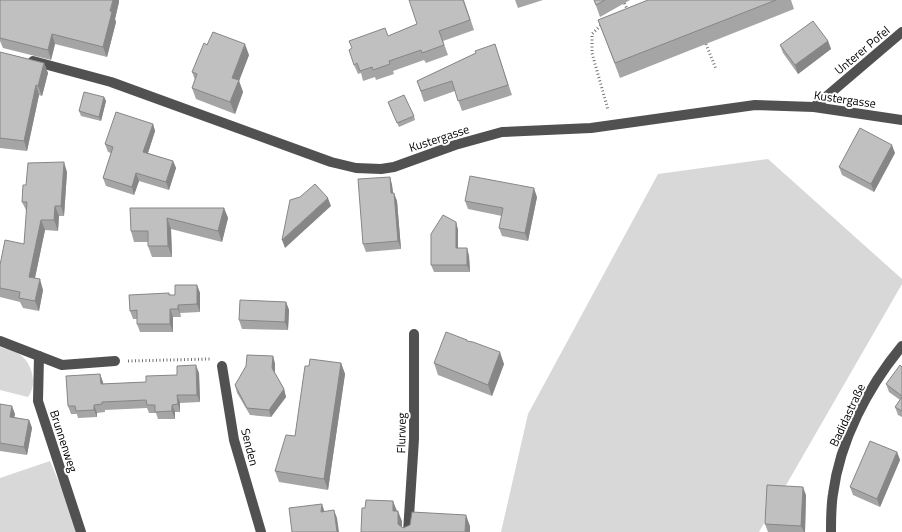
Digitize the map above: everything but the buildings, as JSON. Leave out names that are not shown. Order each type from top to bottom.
[{"type":"street","name":"Unterer Pofel","points":[[814,107],[902,32]]},
{"type":"street","name":"Kustergasse","points":[[25,59],[111,82],[308,154],[356,168],[381,169],[394,167],[455,145],[502,132],[591,128],[755,105],[814,107],[902,120]]},
{"type":"street","name":"Flurweg","points":[[408,532],[414,439],[414,334]]},
{"type":"street","points":[[0,341],[62,364],[115,361]]},
{"type":"street","name":"Badidastraße","points":[[831,532],[833,493],[842,454],[858,415],[884,367],[902,346]]},
{"type":"street","name":"Brunnenweg","points":[[39,356],[38,401],[81,532]]},
{"type":"street","name":"Senden","points":[[219,363],[234,440],[261,532]]},
{"type":"path","points":[[623,0],[629,12]]},
{"type":"path","points":[[621,16],[637,9]]},
{"type":"path","points":[[604,22],[592,34],[592,53],[608,110]]},
{"type":"path","points":[[706,44],[716,69]]},
{"type":"path","points":[[115,361],[219,363]]},
{"type":"shaded area","points":[[768,159],[902,279],[902,284],[759,532],[501,532],[528,414],[658,174]]},
{"type":"shaded area","points":[[0,347],[19,354],[27,362],[33,380],[33,386],[28,397],[0,390]]},
{"type":"shaded area","points":[[50,461],[80,532],[0,532],[0,478]]}]
